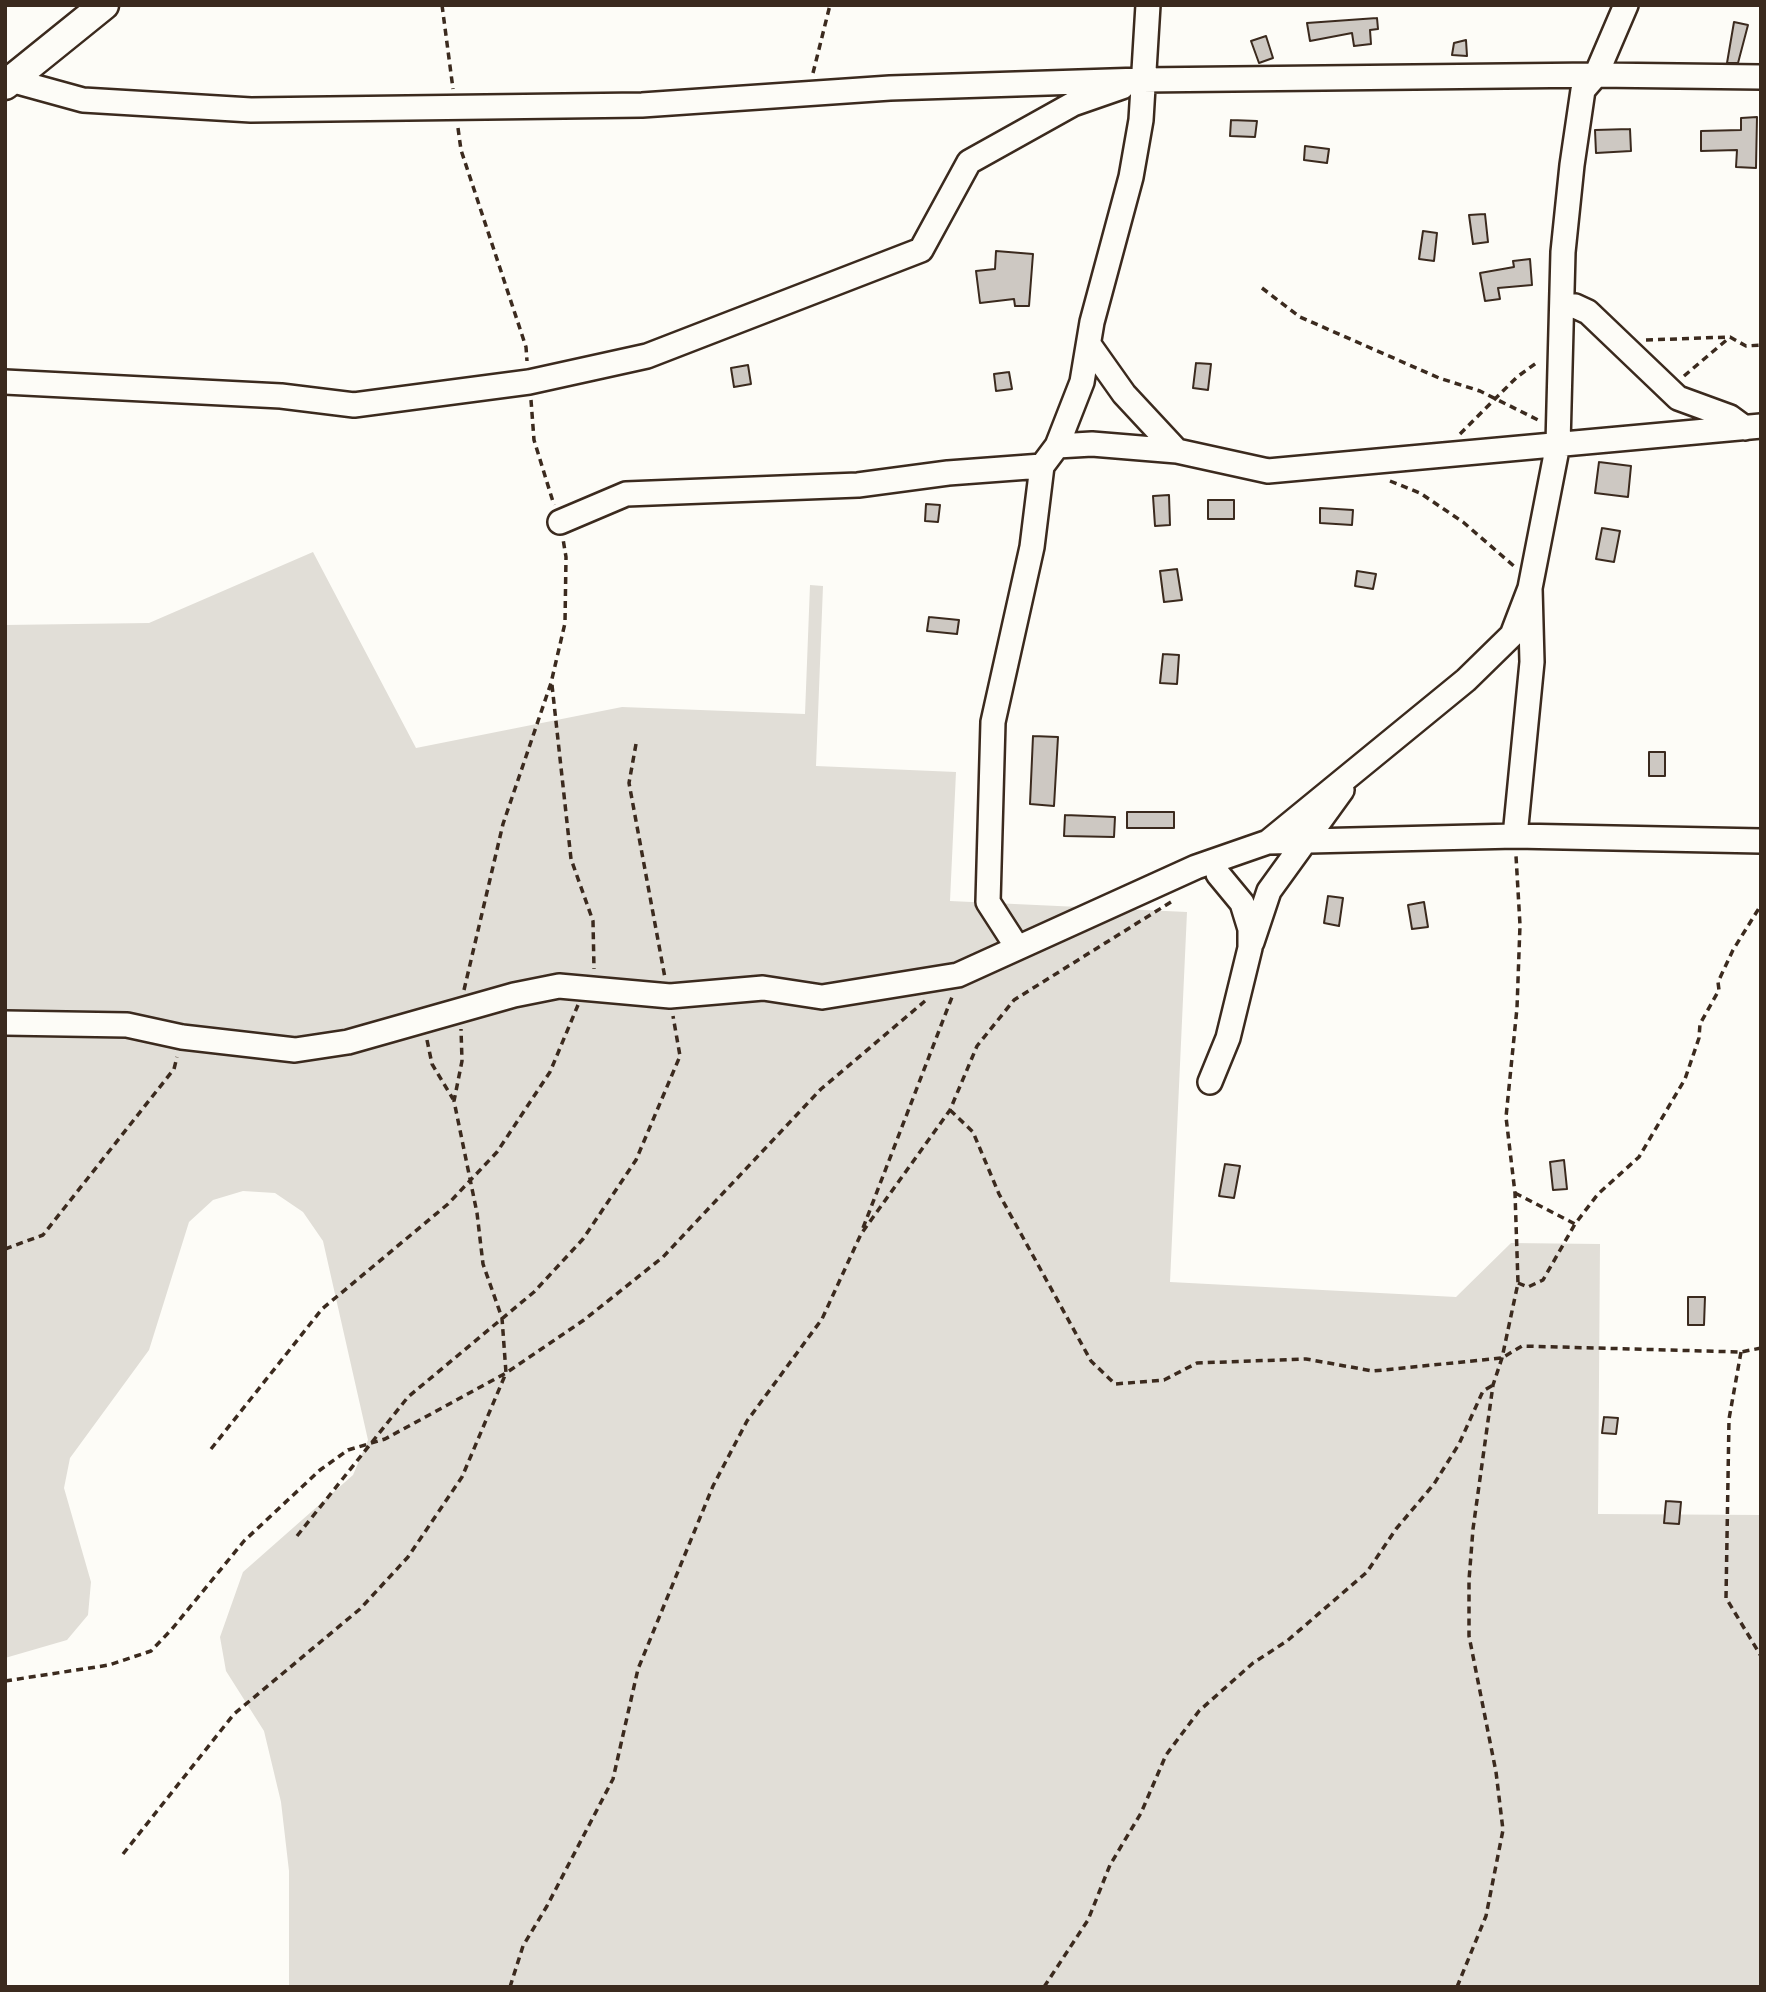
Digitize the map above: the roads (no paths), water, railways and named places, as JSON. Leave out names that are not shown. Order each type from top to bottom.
[{"type":"street","points":[[10,83],[104,5]]},
{"type":"street","points":[[1017,947],[988,902],[993,722],[1032,547],[1042,466],[1057,446],[1082,382],[1092,322],[1131,177],[1141,120],[1149,5]]},
{"type":"street","points":[[1268,842],[1466,680],[1512,635],[1529,591],[1559,437],[1563,252],[1583,90],[1596,75],[1626,5]]},
{"type":"street","points":[[10,83],[83,100],[186,107],[455,110],[642,105],[810,92],[1142,80],[1596,75],[1761,77]]},
{"type":"street","points":[[5,382],[281,396],[354,405],[529,382],[647,356],[921,250],[969,162],[1073,104],[1142,80]]},
{"type":"street","points":[[1562,305],[1588,312],[1678,398],[1753,427]]},
{"type":"street","points":[[1090,346],[1124,394],[1177,451]]},
{"type":"street","points":[[1057,446],[1092,444],[1177,451],[1268,471],[1559,437],[1753,427]]},
{"type":"street","points":[[560,522],[626,494],[858,485],[947,472],[1042,466]]},
{"type":"street","points":[[1515,836],[1532,662],[1529,591]]},
{"type":"street","points":[[1210,1082],[1228,1038],[1250,948],[1269,891],[1339,798],[1348,776]]},
{"type":"street","points":[[5,1023],[127,1025],[181,1037],[295,1050],[348,1042],[460,1010],[559,986],[670,996],[763,988],[822,997],[958,975],[1196,867],[1268,842],[1515,836],[1761,841]]},
{"type":"street","points":[[1218,874],[1242,903],[1250,929],[1250,948]]}]
